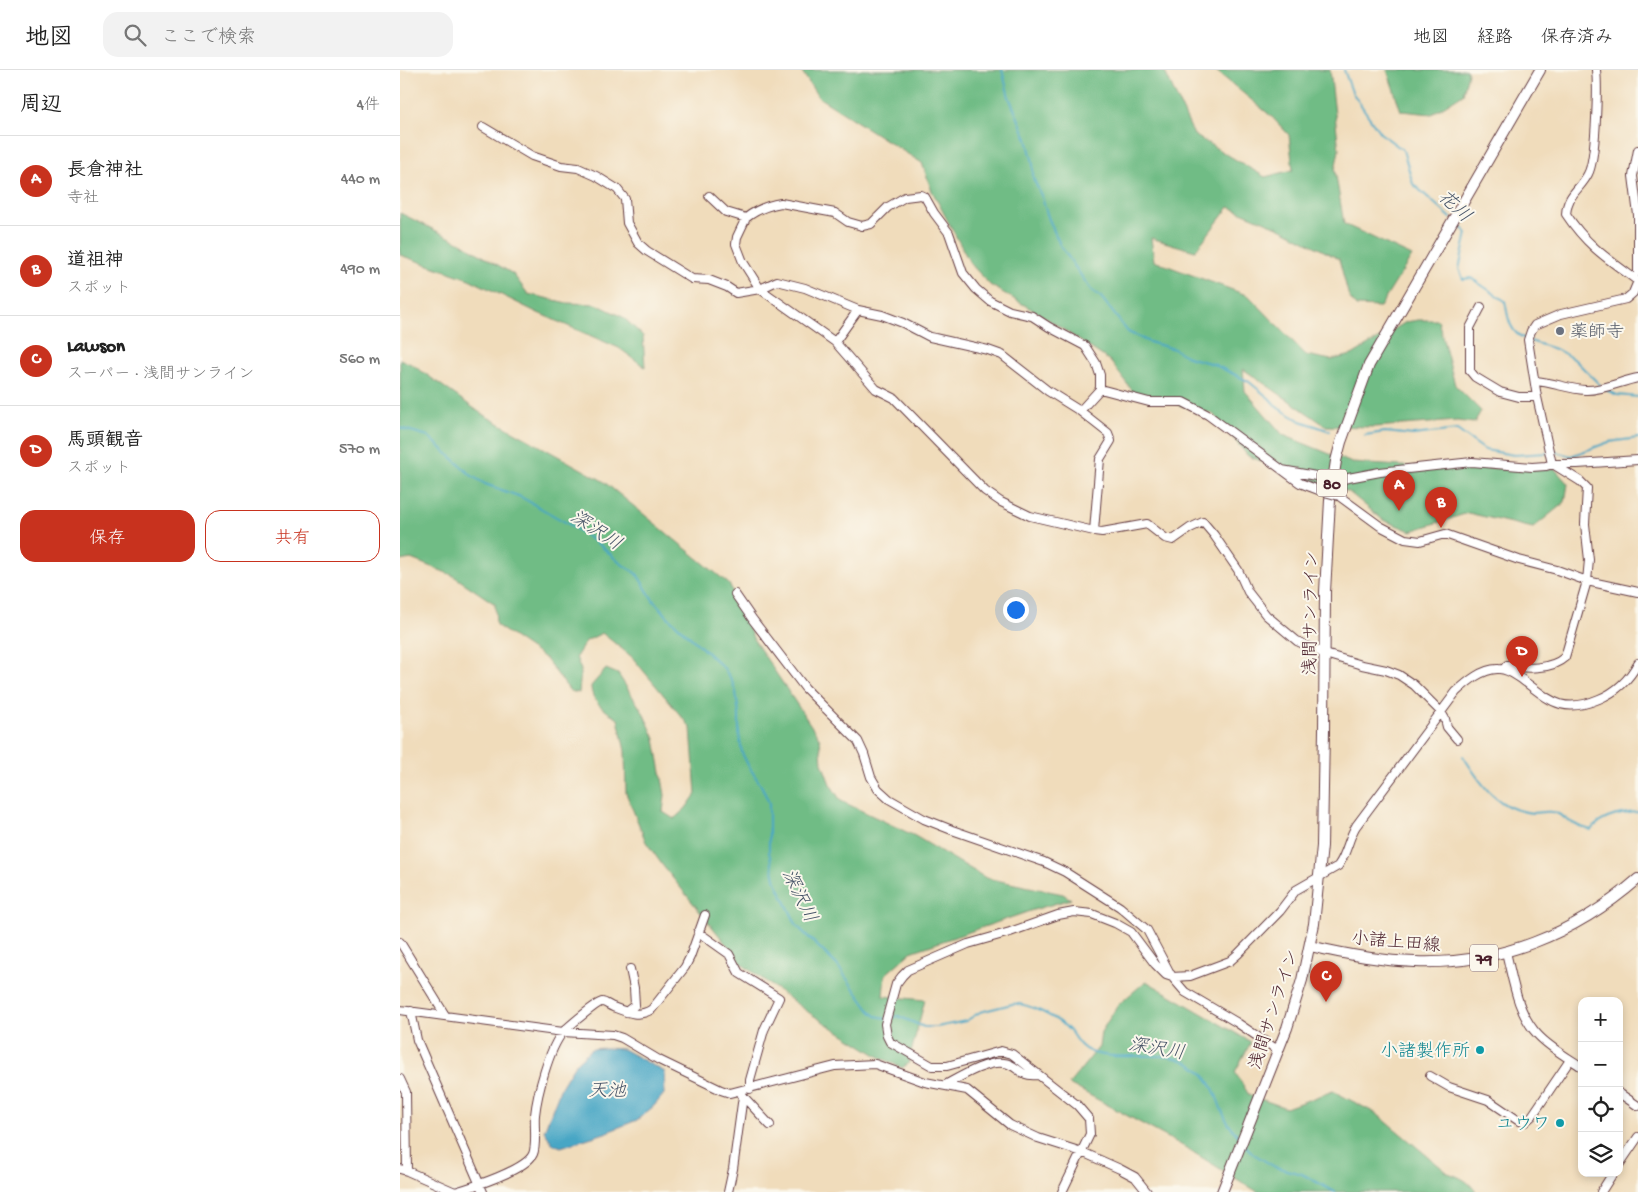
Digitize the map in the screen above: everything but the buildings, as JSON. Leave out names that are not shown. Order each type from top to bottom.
[{"type":"main road","name":"浅間サンライン","points":[[1222,1192],[1279,1051],[1294,1007],[1310,946],[1320,877],[1324,763],[1324,592],[1333,479],[1341,442],[1369,365],[1540,70]]},
{"type":"main road","name":"小諸上田線","points":[[1310,946],[1378,959],[1415,962],[1467,960],[1534,944],[1584,919],[1605,906],[1638,879]]},
{"type":"street","points":[[1504,669],[1507,665],[1521,668],[1551,665],[1560,662],[1565,657],[1588,581],[1589,560],[1585,524],[1587,488],[1552,464],[1536,397],[1528,340],[1531,331],[1535,325],[1561,314],[1626,300],[1633,292],[1638,281],[1594,249],[1576,229],[1566,214],[1571,196],[1588,174],[1592,159],[1596,114],[1596,70]]},
{"type":"street","points":[[483,126],[532,156],[561,166],[578,168],[596,176],[616,190],[625,199],[627,223],[638,243],[653,256],[692,279],[709,280],[727,287],[736,294],[760,289],[777,281],[805,288],[858,310],[882,315],[904,323],[930,337],[1002,355],[1048,391],[1080,410],[1108,433],[1111,441],[1100,459],[1094,531]]},
{"type":"street","points":[[1638,150],[1633,176],[1638,215],[1638,272]]},
{"type":"street","points":[[1080,410],[1100,389],[1100,375],[1096,363],[1085,346],[1032,316],[1010,311],[990,301],[976,289],[963,273],[949,233],[922,195],[905,198],[888,207],[871,224],[862,226],[848,222],[835,213],[781,203],[754,212],[746,218],[737,237],[736,244],[743,262],[760,289],[835,342],[876,389],[894,398],[985,491],[1001,502],[1030,516],[1094,531],[1102,532],[1147,524],[1165,538],[1173,540],[1190,528],[1203,522],[1238,570],[1248,592],[1266,615],[1297,641],[1325,654],[1398,675],[1414,685],[1441,712],[1445,719],[1446,727],[1457,739]]},
{"type":"street","points":[[709,196],[726,212],[746,218]]},
{"type":"street","points":[[1481,307],[1470,328],[1470,371],[1475,377],[1500,392],[1520,397],[1536,397]]},
{"type":"street","points":[[835,342],[858,310]]},
{"type":"street","points":[[1535,381],[1587,390],[1638,378]]},
{"type":"street","points":[[1100,389],[1149,402],[1183,402],[1208,416],[1300,483],[1339,496],[1380,526],[1404,539],[1420,541],[1445,534],[1519,560],[1588,581],[1638,592]]},
{"type":"street","points":[[1282,470],[1343,479],[1380,472],[1472,462],[1532,467],[1552,464],[1638,460]]},
{"type":"street","points":[[735,594],[752,620],[805,688],[858,741],[871,777],[878,789],[889,799],[924,819],[1044,862],[1065,872],[1120,907],[1147,930],[1172,977],[1185,992],[1236,1022],[1279,1051]]},
{"type":"street","points":[[1062,1192],[1090,1134],[1089,1120],[1077,1105],[1012,1054],[1001,1051],[947,1066],[932,1066],[890,1042],[885,1024],[896,984],[908,970],[968,944],[1058,915],[1074,912],[1092,914],[1131,932],[1155,964],[1166,975],[1172,977],[1190,976],[1230,961],[1280,911],[1296,890],[1338,866],[1342,861],[1350,835],[1356,826],[1456,692],[1478,675],[1497,668],[1504,669],[1514,673],[1556,703],[1571,707],[1584,706],[1610,694],[1622,685],[1637,666]]},
{"type":"street","points":[[400,1079],[406,1092],[404,1170],[455,1192],[479,1184],[524,1163],[533,1153],[535,1115],[547,1065],[563,1032],[594,1005],[602,1002],[634,1014],[645,1014],[652,1009],[684,967],[695,946],[705,915]]},
{"type":"street","points":[[698,932],[729,954],[739,974],[779,998],[764,1030],[750,1080],[750,1089]]},
{"type":"street","points":[[400,942],[445,1016]]},
{"type":"street","points":[[1506,952],[1517,997],[1526,1019],[1542,1038],[1578,1065]]},
{"type":"street","points":[[626,1012],[634,1005],[635,1000],[630,969]]},
{"type":"street","points":[[400,1010],[563,1032],[613,1035],[622,1038],[659,1060],[730,1093],[742,1094],[750,1089],[835,1066],[875,1064],[925,1082],[967,1090],[1010,1125],[1038,1138],[1082,1152],[1135,1177],[1147,1192]]},
{"type":"street","points":[[411,1011],[417,1040],[483,1192]]},
{"type":"street","points":[[1430,1076],[1449,1087],[1488,1100],[1519,1121],[1525,1122],[1532,1116],[1570,1060]]},
{"type":"street","points":[[945,1085],[994,1063],[1005,1063],[1014,1066],[1028,1076],[1037,1075]]},
{"type":"street","points":[[742,1094],[770,1125]]},
{"type":"street","points":[[728,1192],[733,1169],[742,1094]]},
{"type":"street","points":[[1623,1096],[1638,1106]]},
{"type":"street","points":[[1623,1159],[1638,1136]]},
{"type":"street","points":[[1600,1192],[1611,1177]]},
{"type":"green space","points":[[801,70],[1164,70],[1194,135],[1265,177],[1293,170],[1289,135],[1271,116],[1215,70],[1330,70],[1339,150],[1335,170],[1344,224],[1412,256],[1380,307],[1356,306],[1349,297],[1339,259],[1280,228],[1229,207],[1195,251],[1151,238],[1154,261],[1249,296],[1306,355],[1331,360],[1352,355],[1406,322],[1438,320],[1455,385],[1481,411],[1474,423],[1457,421],[1374,427],[1326,426],[1243,369],[1245,391],[1283,435],[1352,463],[1419,467],[1555,469],[1568,484],[1565,502],[1533,528],[1468,513],[1411,531],[1383,520],[1349,492],[1306,479],[1248,456],[1213,414],[1134,393],[1110,361],[1043,316],[990,285],[970,263],[931,189],[922,163],[818,97]]},
{"type":"green space","points":[[1387,70],[1466,70],[1468,73],[1463,94],[1432,114],[1401,111]]},
{"type":"green space","points":[[400,213],[461,243],[513,274],[528,294],[567,303],[596,304],[623,317],[643,336],[645,367],[619,348],[538,313],[469,279],[400,255]]},
{"type":"green space","points":[[400,359],[413,365],[482,414],[603,481],[729,584],[754,640],[820,739],[822,763],[830,784],[841,801],[915,836],[986,878],[1063,894],[1071,899],[1033,910],[911,952],[885,975],[883,996],[925,1000],[908,1064],[902,1068],[878,1056],[811,1014],[743,965],[663,866],[646,842],[626,793],[625,751],[618,719],[593,697],[591,686],[606,669],[618,674],[644,714],[655,739],[665,795],[663,812],[674,819],[686,808],[696,794],[691,728],[632,657],[602,633],[586,641],[576,657],[581,670],[579,693],[570,691],[546,659],[496,625],[495,604],[452,575],[411,559],[400,561]]},
{"type":"green space","points":[[1146,981],[1251,1042],[1235,1072],[1249,1095],[1286,1108],[1333,1091],[1377,1114],[1448,1173],[1464,1180],[1476,1192],[1258,1192],[1183,1146],[1069,1084],[1099,1047],[1101,1032],[1118,1005]]},
{"type":"water","name":"天池","points":[[591,1049],[623,1049],[665,1072],[664,1094],[654,1106],[637,1120],[605,1133],[561,1147],[553,1144],[544,1131],[561,1087],[575,1064]]},
{"type":"waterway","points":[[1002,70],[1009,97],[1027,139],[1033,163],[1033,178],[1060,245],[1091,290],[1101,297],[1128,332],[1149,342],[1174,349],[1188,357],[1213,364],[1248,381],[1278,408],[1301,421],[1330,431]]},
{"type":"waterway","name":"花川","points":[[1344,70],[1352,92],[1380,133],[1403,150],[1413,184],[1451,218]]},
{"type":"waterway","name":"花川","points":[[1456,223],[1467,233],[1459,269],[1463,279],[1471,278],[1505,301],[1510,324],[1516,333],[1526,339]]},
{"type":"waterway","name":"花川","points":[[1530,341],[1558,350],[1575,360],[1600,385]]},
{"type":"waterway","name":"花川","points":[[1606,390],[1617,395],[1638,397]]},
{"type":"waterway","name":"深沢川","points":[[400,428],[428,436],[472,476],[485,484],[521,497],[572,526],[601,546],[620,563],[637,574],[653,600],[669,618],[723,667],[731,679],[736,692],[742,753],[769,803],[769,852],[776,882],[797,926],[837,965],[870,1011],[876,1016],[885,1018]]},
{"type":"waterway","points":[[1365,435],[1385,432],[1413,435],[1457,430],[1485,450],[1514,455],[1547,453]]},
{"type":"waterway","points":[[1552,452],[1571,456],[1609,442],[1638,438]]},
{"type":"waterway","points":[[1463,756],[1491,794],[1509,807],[1520,811],[1533,813],[1553,812],[1591,830],[1606,819],[1638,812]]},
{"type":"waterway","name":"深沢川","points":[[890,1018],[898,1016],[924,1027],[937,1027],[966,1021],[980,1012],[1012,1004],[1034,1008],[1059,1021],[1070,1031],[1081,1046],[1091,1052],[1118,1056],[1161,1056],[1187,1062],[1199,1070],[1210,1083],[1224,1116],[1240,1138]]},
{"type":"waterway","name":"深沢川","points":[[1244,1144],[1252,1153],[1275,1167],[1302,1174],[1335,1192]]},
{"type":"place","name":"薬師寺","points":[[1560,331]]},
{"type":"place","name":"長倉神社","points":[[1399,511]]},
{"type":"place","name":"道祖神","points":[[1441,528]]},
{"type":"place","name":"馬頭観音","points":[[1522,677]]},
{"type":"place","name":"Lawson","points":[[1326,1002]]},
{"type":"place","name":"小諸製作所","points":[[1480,1050]]},
{"type":"place","name":"ユウワ","points":[[1560,1123]]}]
